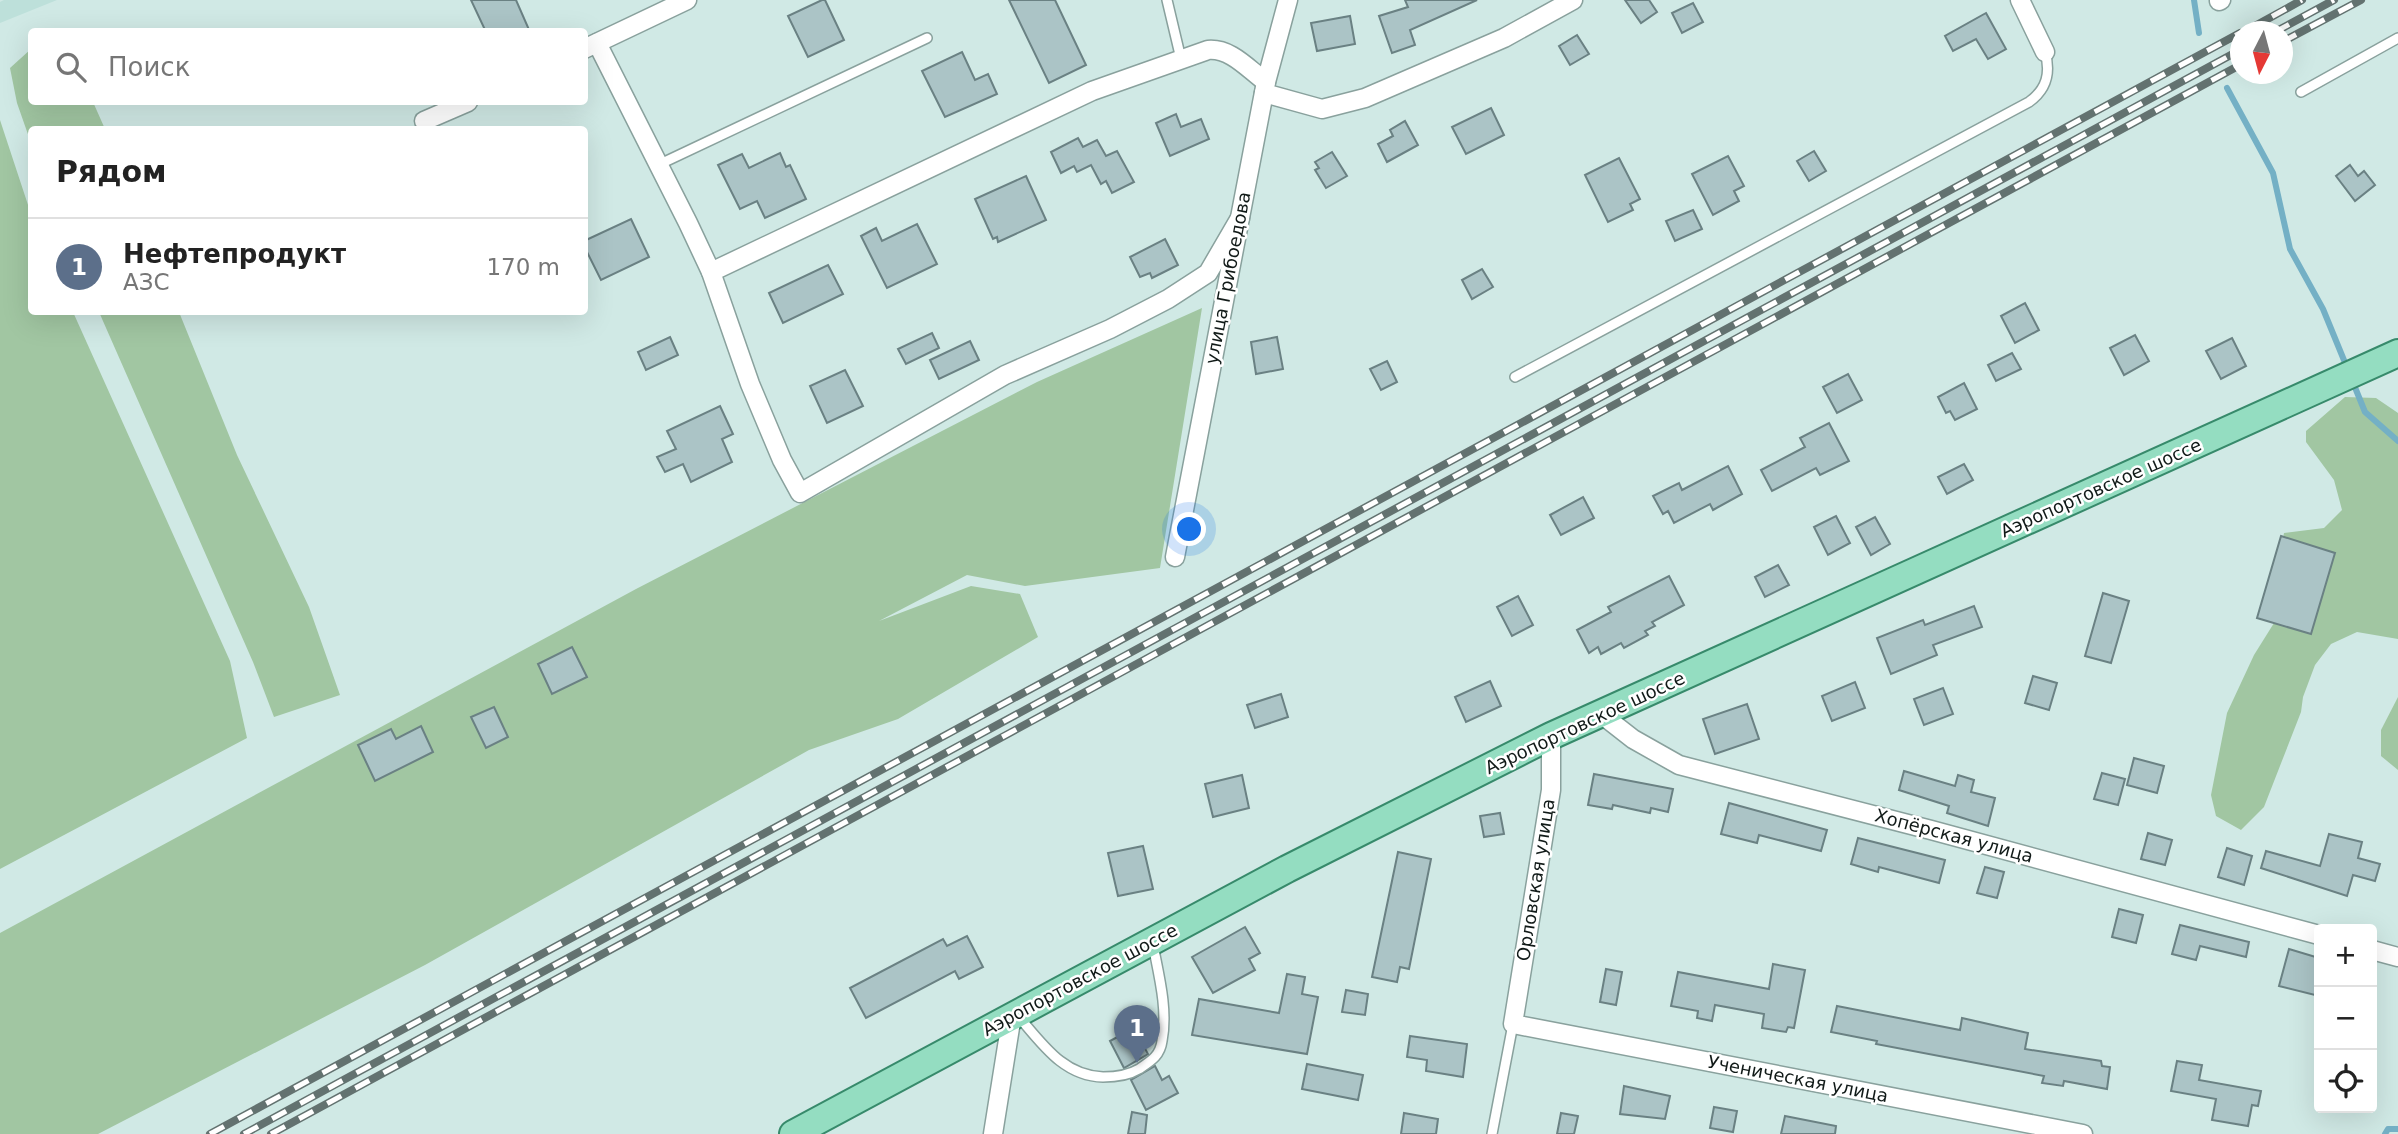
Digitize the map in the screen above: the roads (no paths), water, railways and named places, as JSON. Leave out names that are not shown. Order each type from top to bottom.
[{"type":"main road","name":"Аэропортовское шоссе","points":[[793,1134],[1287,869],[1551,736],[2398,353]]},
{"type":"street","points":[[687,0],[591,46],[658,165],[710,272],[750,384],[782,460],[800,493],[1005,375],[1110,329],[1168,299],[1208,273],[1240,218]]},
{"type":"street","name":"улица Грибоедова","points":[[1175,557],[1265,88],[1288,0]]},
{"type":"street","points":[[710,272],[1092,91],[1208,50],[1219,49],[1230,54],[1265,88],[1322,108],[1365,98],[1504,38],[1573,0]]},
{"type":"street","points":[[2020,0],[2045,52]]},
{"type":"street","points":[[424,121],[461,105]]},
{"type":"street","name":"Хопёрская улица","points":[[1601,714],[1633,738],[1679,765],[2314,934]]},
{"type":"street","name":"Орловская улица","points":[[1513,1024],[1550,790],[1551,736]]},
{"type":"street","points":[[2377,951],[2398,957]]},
{"type":"street","points":[[993,1134],[1013,1014]]},
{"type":"street","name":"Ученическая улица","points":[[1513,1024],[2083,1134]]},
{"type":"lane","points":[[1167,0],[1181,59]]},
{"type":"lane","points":[[658,165],[927,38]]},
{"type":"lane","points":[[2301,92],[2398,38]]},
{"type":"lane","points":[[1515,377],[2029,102],[2039,95],[2045,86],[2049,65],[2045,52]]},
{"type":"lane","points":[[1013,1014],[1065,1067],[1091,1077],[1114,1077],[1136,1071],[1157,1056],[1162,1042],[1163,1002],[1153,942]]},
{"type":"lane","points":[[1492,1134],[1513,1024]]},
{"type":"waterway","points":[[2194,0],[2199,33]]},
{"type":"waterway","points":[[2227,88],[2273,173],[2290,249],[2323,309],[2348,370]]},
{"type":"waterway","points":[[2352,380],[2365,412],[2398,441]]},
{"type":"waterway","points":[[2385,1134],[2388,1129],[2398,1129]]},
{"type":"railway","points":[[2264,21],[2302,0]]},
{"type":"railway","points":[[2293,22],[2334,0]]},
{"type":"railway","points":[[2293,36],[2361,0]]},
{"type":"railway","points":[[210,1134],[2230,38]]},
{"type":"railway","points":[[244,1134],[2230,55]]},
{"type":"railway","points":[[271,1134],[2230,70]]},
{"type":"place","name":"Нефтепродукт","points":[[1137,1063]]}]
